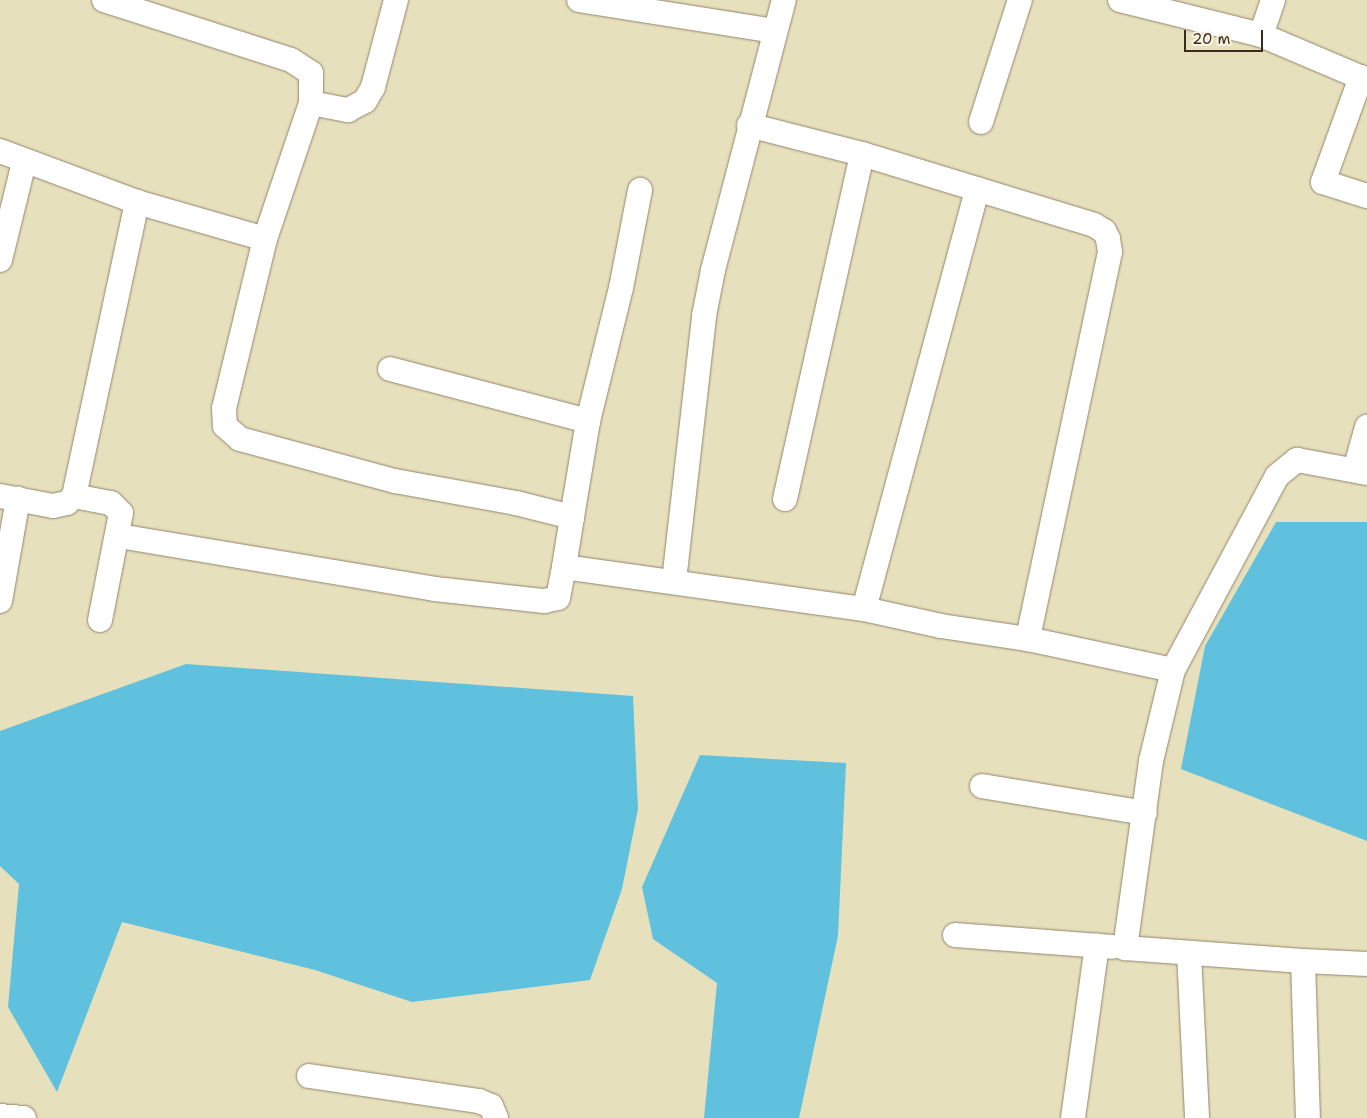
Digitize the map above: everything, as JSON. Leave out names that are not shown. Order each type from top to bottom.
[{"type":"street","points":[[104,0],[291,60],[311,73],[311,103],[265,239],[224,408],[225,426],[232,435],[265,448],[378,477],[572,517]]},
{"type":"street","points":[[311,103],[348,110],[365,101],[373,87],[396,0]]},
{"type":"street","points":[[579,0],[775,31]]},
{"type":"street","points":[[674,581],[704,316],[719,240],[784,0]]},
{"type":"street","points":[[982,122],[1020,0]]},
{"type":"street","points":[[1120,0],[1261,35],[1364,79],[1324,182],[1367,196]]},
{"type":"street","points":[[1261,35],[1273,0]]},
{"type":"street","points":[[749,125],[862,154],[1094,225],[1104,231],[1110,252],[1028,639]]},
{"type":"street","points":[[0,151],[24,162],[137,202],[265,239]]},
{"type":"street","points":[[785,500],[862,154]]},
{"type":"street","points":[[0,260],[24,162]]},
{"type":"street","points":[[864,609],[977,189]]},
{"type":"street","points":[[118,536],[435,589],[544,600],[558,598],[588,421],[621,288],[640,190]]},
{"type":"street","points":[[0,601],[9,497],[54,506],[67,503],[74,496],[137,202]]},
{"type":"street","points":[[390,369],[588,421]]},
{"type":"street","points":[[1125,948],[1151,762],[1173,670],[1277,476],[1296,460],[1361,471],[1367,427]]},
{"type":"street","points":[[74,496],[116,506],[122,520],[100,620]]},
{"type":"street","points":[[564,567],[674,581],[729,592],[864,609],[941,626],[1028,639],[1173,670]]},
{"type":"street","points":[[982,786],[1145,813]]},
{"type":"street","points":[[955,935],[1189,953],[1367,964]]},
{"type":"street","points":[[1073,1118],[1097,946]]},
{"type":"street","points":[[1189,953],[1196,1118]]},
{"type":"street","points":[[1303,961],[1308,1118]]},
{"type":"street","points":[[310,1076],[479,1102],[491,1106],[496,1118]]},
{"type":"street","points":[[0,1116],[24,1118]]},
{"type":"water","points":[[1276,522],[1367,522],[1367,841],[1181,769],[1205,646]]},
{"type":"water","points":[[186,664],[633,696],[638,809],[622,889],[590,980],[412,1002],[315,970],[122,922],[57,1092],[8,1007],[19,884],[0,866],[0,731]]},
{"type":"water","points":[[700,755],[846,763],[838,936],[799,1118],[704,1118],[717,983],[653,939],[642,887]]}]
